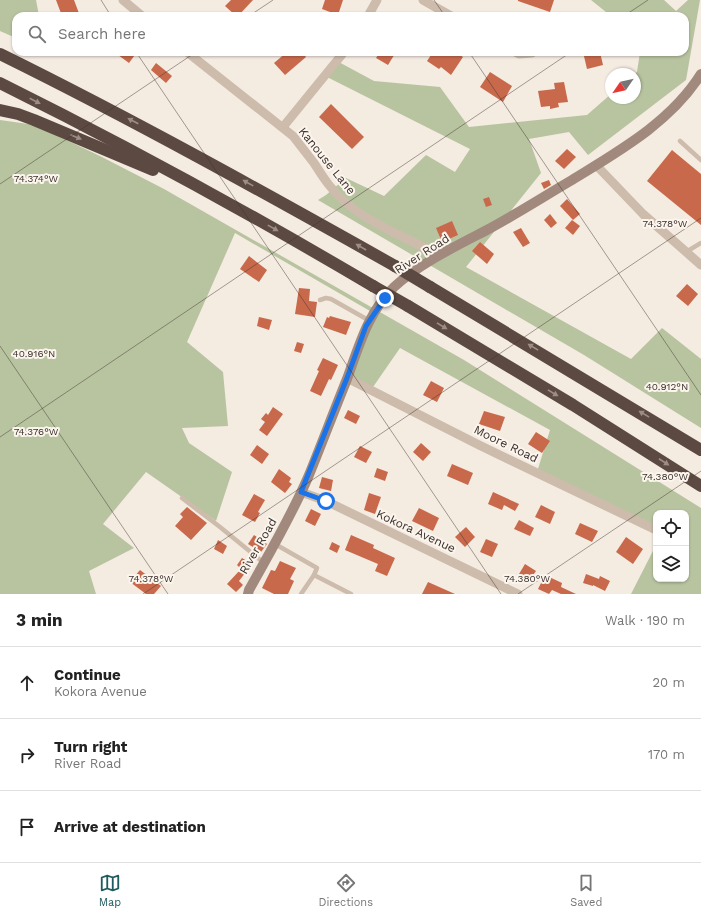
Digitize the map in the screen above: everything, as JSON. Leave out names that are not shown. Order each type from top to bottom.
[{"type":"highway","points":[[0,54],[189,151],[395,266],[701,450]]},
{"type":"highway","points":[[0,83],[124,146],[230,204],[408,306],[567,401],[701,486]]},
{"type":"highway","points":[[0,110],[18,114],[60,130],[230,204]]},
{"type":"street","points":[[123,0],[137,12]]},
{"type":"street","points":[[370,12],[377,0]]},
{"type":"street","points":[[423,0],[444,12]]},
{"type":"street","name":"Kanouse Lane","points":[[192,56],[293,136],[324,180],[357,212],[388,230],[423,246],[439,256]]},
{"type":"street","points":[[283,128],[341,56]]},
{"type":"street","name":"River Road","points":[[248,594],[288,520],[301,492],[366,328],[385,298],[410,274],[439,256],[534,203],[628,145],[660,121],[692,88],[701,74]]},
{"type":"street","points":[[596,165],[643,214],[701,265]]},
{"type":"street","name":"Moore Road","points":[[347,378],[480,445],[653,529]]},
{"type":"street","name":"Kokora Avenue","points":[[301,492],[326,501],[518,594]]},
{"type":"lane","points":[[680,141],[701,160]]},
{"type":"lane","points":[[686,252],[701,243]]},
{"type":"lane","points":[[320,300],[326,298],[331,299],[370,321]]},
{"type":"lane","points":[[182,498],[264,563]]},
{"type":"lane","points":[[275,544],[317,568],[301,594]]},
{"type":"lane","points":[[314,575],[351,594]]},
{"type":"green space","points":[[0,0],[36,0],[38,12],[12,12],[12,36],[0,31]]},
{"type":"green space","points":[[591,0],[664,0],[676,11],[688,0],[700,0],[686,80],[588,155],[569,132],[529,139],[541,173],[466,267],[631,359],[662,328],[701,359],[701,428],[584,355],[318,200],[346,178],[384,196],[426,155],[455,172],[470,149],[325,76],[335,60],[374,81],[440,87],[469,127],[587,115],[605,99],[605,104],[641,104],[641,68],[638,68],[639,56],[689,56],[689,12],[606,12]]},
{"type":"green space","points":[[0,120],[35,125],[164,189],[464,360],[701,508],[701,594],[631,594],[653,551],[653,582],[689,582],[689,510],[653,510],[653,530],[537,472],[550,430],[400,348],[373,387],[345,375],[370,311],[235,233],[187,342],[223,372],[228,426],[182,428],[189,443],[232,472],[216,521],[146,472],[103,524],[134,548],[89,571],[96,594],[0,594]]},
{"type":"building","points":[[56,0],[74,0],[78,12],[60,12]]},
{"type":"building","points":[[231,0],[253,0],[242,12],[232,12],[225,6]]},
{"type":"building","points":[[325,0],[343,0],[339,12],[330,12],[322,9]]},
{"type":"building","points":[[518,0],[554,0],[550,12]]},
{"type":"building","points":[[119,56],[134,56],[129,63]]},
{"type":"building","points":[[282,56],[306,57],[285,75],[274,63]]},
{"type":"building","points":[[377,56],[394,56],[388,65],[376,58]]},
{"type":"building","points":[[430,56],[463,57],[451,75],[441,67],[439,69],[427,61]]},
{"type":"building","points":[[584,56],[601,56],[603,65],[587,69]]},
{"type":"building","points":[[156,63],[172,76],[166,83],[151,70]]},
{"type":"building","points":[[490,72],[512,86],[503,102],[480,87]]},
{"type":"building","points":[[564,82],[568,102],[558,103],[559,107],[550,109],[550,106],[541,107],[538,91],[555,89],[554,83]]},
{"type":"building","points":[[331,104],[364,137],[352,149],[319,117]]},
{"type":"building","points":[[567,149],[576,157],[564,169],[555,161]]},
{"type":"building","points":[[672,150],[701,174],[701,225],[647,181]]},
{"type":"building","points":[[549,180],[551,185],[544,189],[541,183]]},
{"type":"building","points":[[489,197],[492,205],[486,207],[483,199]]},
{"type":"building","points":[[567,199],[580,214],[573,220],[560,206]]},
{"type":"building","points":[[550,214],[557,223],[551,228],[544,220]]},
{"type":"building","points":[[572,220],[580,226],[573,235],[565,228]]},
{"type":"building","points":[[452,221],[458,235],[442,242],[436,228]]},
{"type":"building","points":[[521,228],[530,243],[523,247],[513,232]]},
{"type":"building","points":[[480,242],[494,254],[487,264],[472,251]]},
{"type":"building","points":[[249,256],[267,270],[259,282],[240,269]]},
{"type":"building","points":[[687,284],[698,294],[688,306],[676,296]]},
{"type":"building","points":[[299,288],[310,289],[309,301],[317,302],[315,317],[295,314]]},
{"type":"building","points":[[330,316],[351,322],[346,335],[323,327],[327,317],[329,318]]},
{"type":"building","points":[[259,317],[272,320],[269,330],[257,326]]},
{"type":"building","points":[[297,342],[304,344],[301,353],[294,351]]},
{"type":"building","points":[[323,358],[338,365],[321,396],[310,391]]},
{"type":"building","points":[[431,381],[444,388],[437,402],[423,395]]},
{"type":"building","points":[[273,407],[283,414],[267,436],[259,430],[265,422],[261,419],[266,413],[268,415]]},
{"type":"building","points":[[348,410],[360,416],[356,424],[344,418]]},
{"type":"building","points":[[484,411],[505,417],[500,431],[479,424]]},
{"type":"building","points":[[536,432],[550,441],[542,453],[528,444]]},
{"type":"building","points":[[421,443],[431,452],[423,461],[413,452]]},
{"type":"building","points":[[257,445],[269,454],[262,464],[250,455]]},
{"type":"building","points":[[360,446],[372,452],[366,463],[354,457]]},
{"type":"building","points":[[452,464],[473,473],[468,485],[447,476]]},
{"type":"building","points":[[377,468],[388,472],[385,481],[374,477]]},
{"type":"building","points":[[279,469],[291,478],[289,482],[292,484],[285,493],[271,482]]},
{"type":"building","points":[[322,477],[333,480],[331,491],[319,488]]},
{"type":"building","points":[[493,492],[519,504],[515,511],[504,505],[502,510],[488,504]]},
{"type":"building","points":[[369,493],[381,497],[375,514],[364,510]]},
{"type":"building","points":[[254,494],[265,500],[258,512],[260,513],[255,522],[242,515]]},
{"type":"building","points":[[541,505],[555,512],[550,524],[535,517]]},
{"type":"building","points":[[187,507],[207,523],[191,540],[175,526],[183,517],[180,514]]},
{"type":"building","points":[[419,508],[439,518],[433,531],[412,521]]},
{"type":"building","points":[[311,509],[321,514],[315,526],[305,521]]},
{"type":"building","points":[[519,520],[534,528],[530,536],[514,529]]},
{"type":"building","points":[[580,523],[598,531],[592,542],[575,534]]},
{"type":"building","points":[[466,527],[475,537],[465,547],[455,537]]},
{"type":"building","points":[[254,535],[267,544],[261,552],[248,544]]},
{"type":"building","points":[[351,535],[374,545],[373,548],[395,558],[387,576],[375,571],[378,564],[345,550]]},
{"type":"building","points":[[626,537],[643,549],[633,564],[616,552]]},
{"type":"building","points":[[486,539],[498,544],[492,557],[480,552]]},
{"type":"building","points":[[218,540],[227,546],[223,554],[214,549]]},
{"type":"building","points":[[332,542],[340,546],[337,553],[329,549]]},
{"type":"building","points":[[242,558],[252,564],[239,581],[243,585],[236,592],[227,584],[241,569],[237,565]]},
{"type":"building","points":[[280,561],[296,568],[290,579],[294,581],[288,594],[274,594],[262,588],[271,570],[275,571]]},
{"type":"building","points":[[525,564],[536,571],[529,581],[519,574]]},
{"type":"building","points":[[140,570],[161,586],[154,594],[146,594],[130,582]]},
{"type":"building","points":[[586,574],[599,579],[600,576],[610,581],[605,591],[593,585],[583,583]]},
{"type":"building","points":[[545,575],[562,583],[561,587],[576,594],[561,594],[552,590],[549,594],[538,589]]},
{"type":"building","points":[[428,582],[455,594],[422,594]]},
{"type":"route","points":[[326,501],[301,492],[347,378],[366,326],[385,298]]}]
